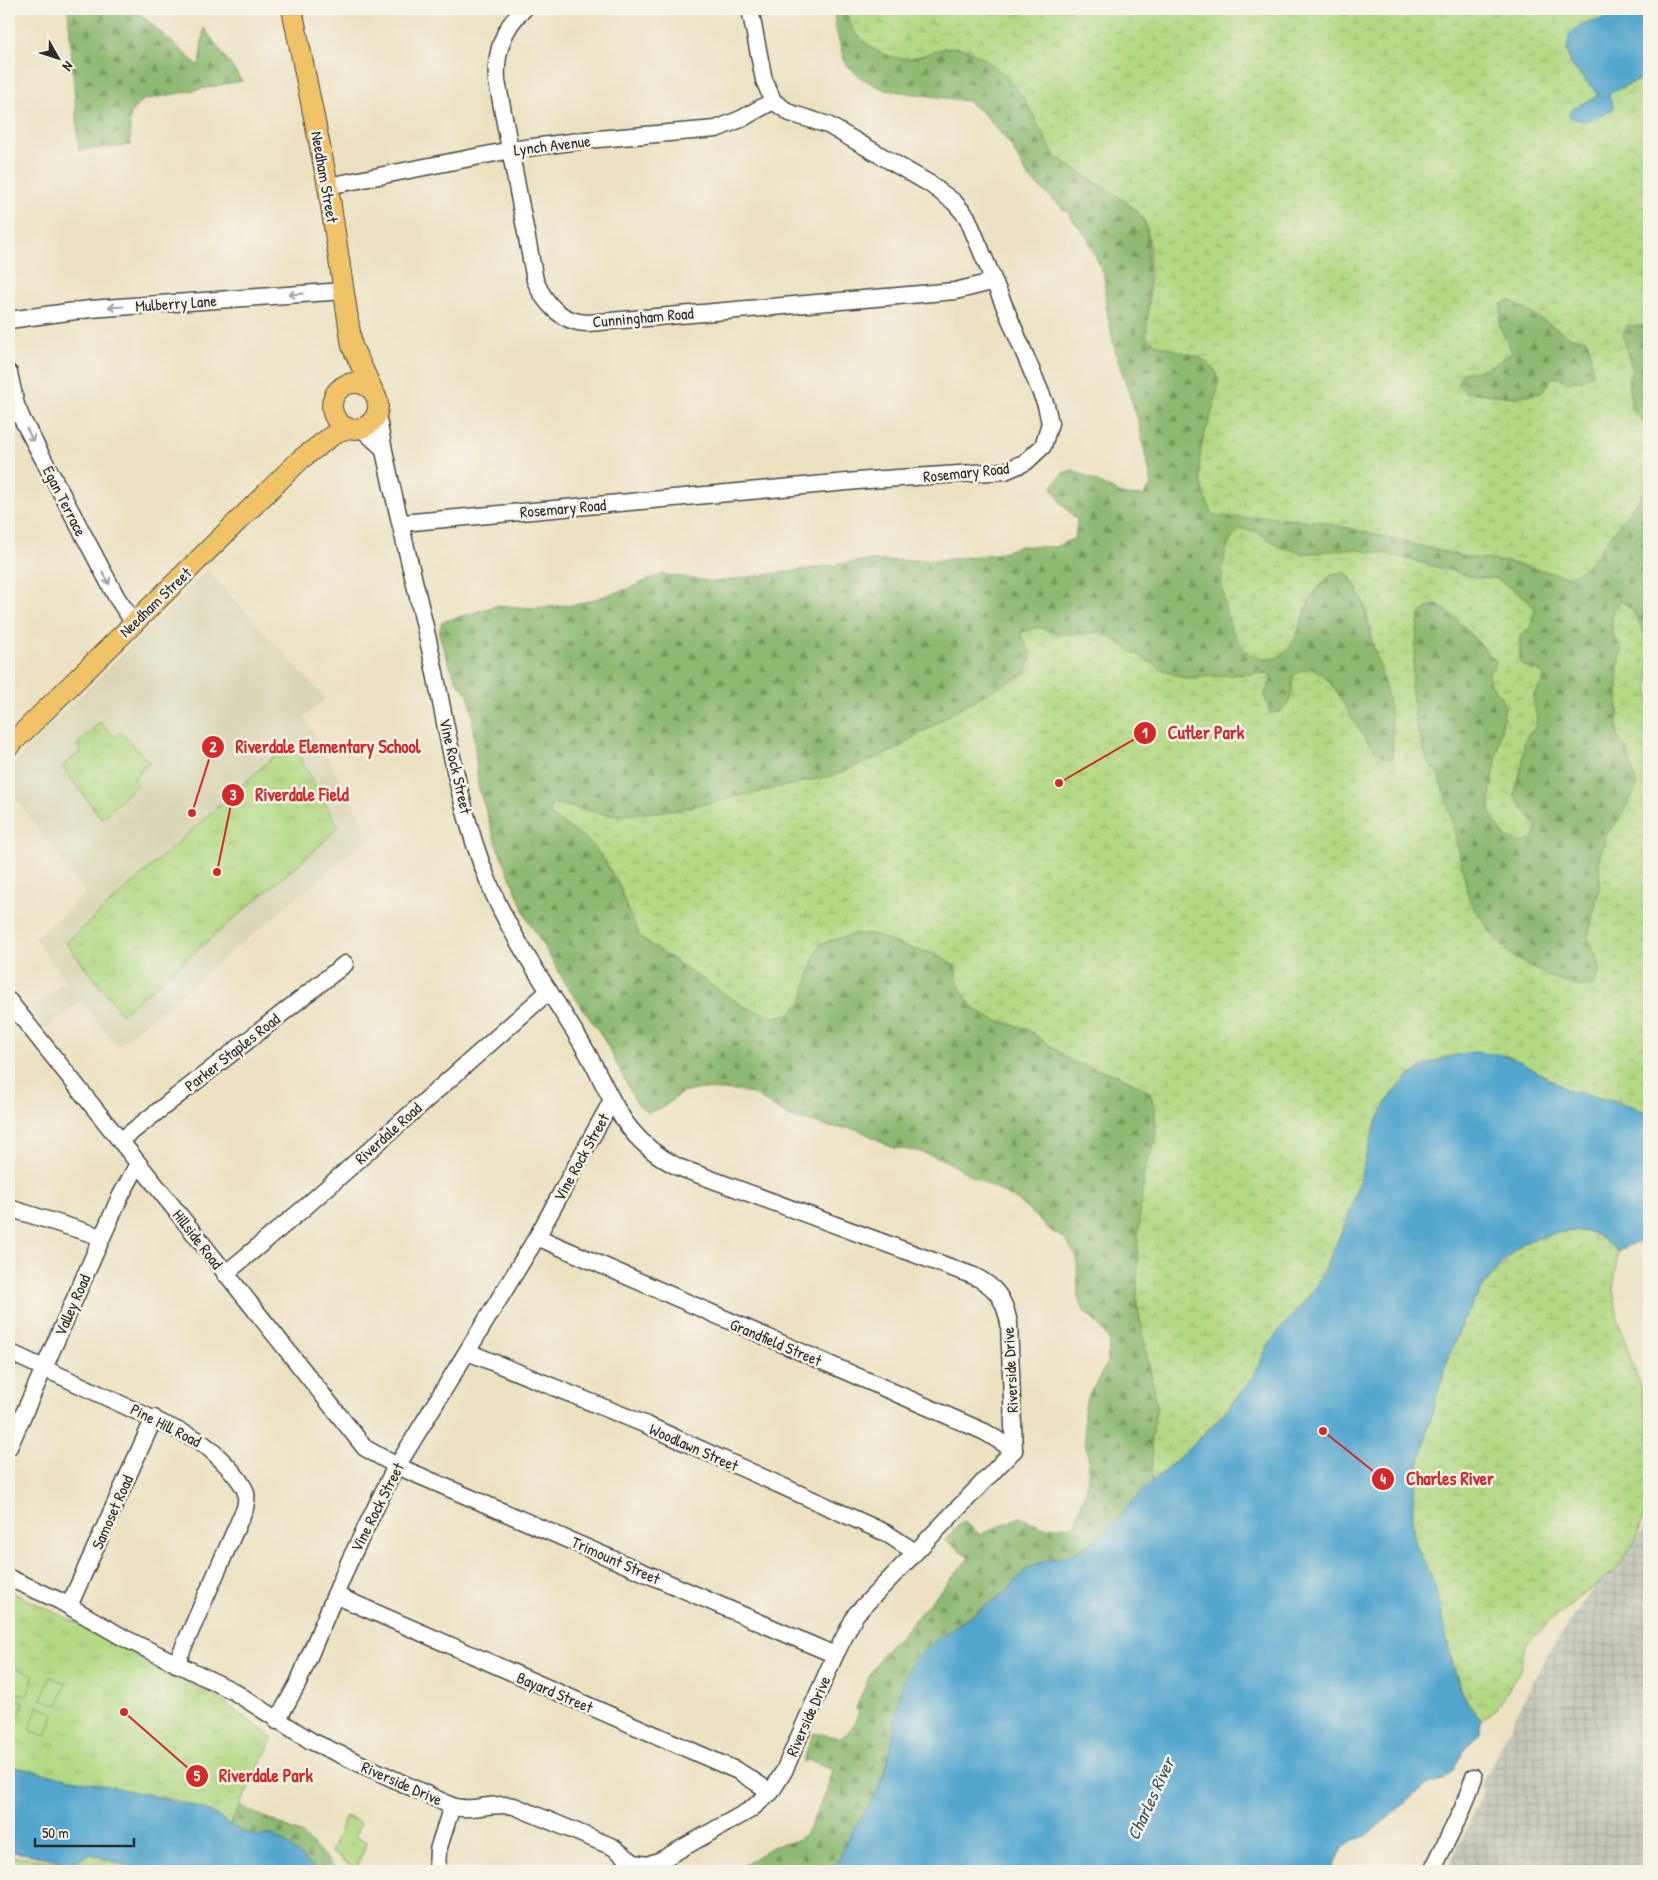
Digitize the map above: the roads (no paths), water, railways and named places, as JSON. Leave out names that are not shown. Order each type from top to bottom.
[{"type":"main road","name":"Needham Street","points":[[292,9],[328,186],[352,346],[373,392]]},
{"type":"main road","name":"Needham Street","points":[[344,386],[352,346]]},
{"type":"main road","points":[[362,384],[373,392],[377,398],[377,413],[368,425],[355,428],[337,420],[333,407],[335,395],[344,386],[362,384]]},
{"type":"main road","name":"Needham Street","points":[[9,746],[300,459],[317,438],[333,407]]},
{"type":"main road","name":"Needham Street","points":[[300,459],[337,432],[355,428]]},
{"type":"street","name":"Cunningham Road","points":[[524,9],[504,36],[497,62],[498,91],[535,280],[549,305],[572,321],[588,323],[955,291],[992,282]]},
{"type":"street","points":[[750,9],[764,80],[773,101]]},
{"type":"street","name":"Lynch Avenue","points":[[328,186],[511,150],[586,140],[716,129],[741,120],[773,101]]},
{"type":"street","name":"Rosemary Road","points":[[402,523],[1012,469],[1026,462],[1038,452],[1047,438],[1050,423],[1041,393],[992,282],[972,226],[961,210],[946,196],[828,125],[790,113],[773,101]]},
{"type":"street","name":"Mulberry Lane","points":[[9,320],[90,309],[344,291]]},
{"type":"street","name":"Egan Terrace","points":[[9,372],[16,405],[22,419],[117,598],[134,622]]},
{"type":"street","name":"Vine Rock Street","points":[[277,1721],[298,1683],[366,1527],[397,1466],[537,1237],[611,1102],[585,1049],[505,917],[480,860],[454,768],[402,523],[383,448],[377,413]]},
{"type":"street","points":[[355,428],[383,448]]},
{"type":"street","name":"Parker Staples Road","points":[[120,1141],[345,964]]},
{"type":"street","name":"Riverdale Road","points":[[225,1274],[290,1220],[549,991]]},
{"type":"street","name":"Hillside Road","points":[[9,1001],[359,1443],[375,1455],[397,1466]]},
{"type":"street","name":"Riverside Drive","points":[[9,1578],[69,1606],[124,1638],[232,1692],[324,1748],[452,1806],[463,1809],[497,1804],[514,1806],[613,1847],[631,1867],[647,1865],[660,1860],[750,1810],[771,1792],[784,1771],[835,1655],[856,1614],[1014,1450],[1009,1329],[1004,1302],[995,1289],[974,1276],[678,1167],[662,1158],[640,1140],[611,1102]]},
{"type":"street","name":"Valley Road","points":[[9,1447],[102,1237],[138,1164]]},
{"type":"street","points":[[9,1208],[102,1237]]},
{"type":"street","name":"Grandfield Street","points":[[537,1237],[985,1432],[1014,1450]]},
{"type":"street","name":"Pine Hill Road","points":[[9,1352],[196,1438],[208,1447],[239,1482],[247,1498],[245,1508],[176,1664]]},
{"type":"street","name":"Woodlawn Street","points":[[468,1352],[649,1426],[886,1533],[916,1552]]},
{"type":"street","name":"Samoset Road","points":[[69,1606],[154,1418]]},
{"type":"street","name":"Trimount Street","points":[[397,1466],[835,1655]]},
{"type":"street","name":"Bayard Street","points":[[335,1595],[738,1771],[771,1792]]},
{"type":"street","points":[[1432,1871],[1463,1808],[1474,1777]]},
{"type":"street","points":[[437,1871],[438,1850],[452,1806]]},
{"type":"water","points":[[1638,9],[1649,9],[1649,75],[1608,94],[1614,108],[1603,114],[1585,120],[1579,120],[1568,115],[1574,108],[1599,94],[1570,64],[1567,51],[1569,35],[1581,25]]},
{"type":"water","points":[[1473,1052],[1504,1055],[1521,1062],[1569,1091],[1622,1103],[1649,1113],[1649,1241],[1629,1245],[1618,1252],[1597,1235],[1586,1231],[1567,1231],[1524,1243],[1502,1263],[1485,1284],[1471,1306],[1449,1355],[1419,1465],[1412,1515],[1414,1539],[1436,1589],[1456,1677],[1470,1707],[1481,1720],[1480,1732],[1465,1749],[1453,1771],[1443,1781],[1426,1785],[1368,1835],[1353,1841],[1342,1849],[1331,1871],[825,1871],[834,1865],[840,1857],[849,1837],[874,1797],[882,1780],[889,1758],[901,1689],[909,1668],[928,1646],[1004,1594],[1027,1570],[1044,1561],[1080,1550],[1096,1539],[1232,1405],[1243,1391],[1275,1336],[1305,1301],[1322,1275],[1351,1207],[1368,1148],[1378,1121],[1390,1097],[1409,1077],[1436,1062]]},
{"type":"water","points":[[9,1766],[132,1791],[208,1810],[242,1832],[257,1836],[272,1835],[283,1841],[318,1871],[140,1871],[92,1854],[66,1865],[53,1859],[9,1851]]},
{"type":"place","name":"Cutler Park","points":[[1059,783]]},
{"type":"place","name":"Riverdale Elementary School","points":[[192,813]]},
{"type":"place","name":"Riverdale Field","points":[[217,872]]},
{"type":"place","name":"Charles River","points":[[1323,1431]]},
{"type":"place","name":"Riverdale Park","points":[[124,1712]]}]
